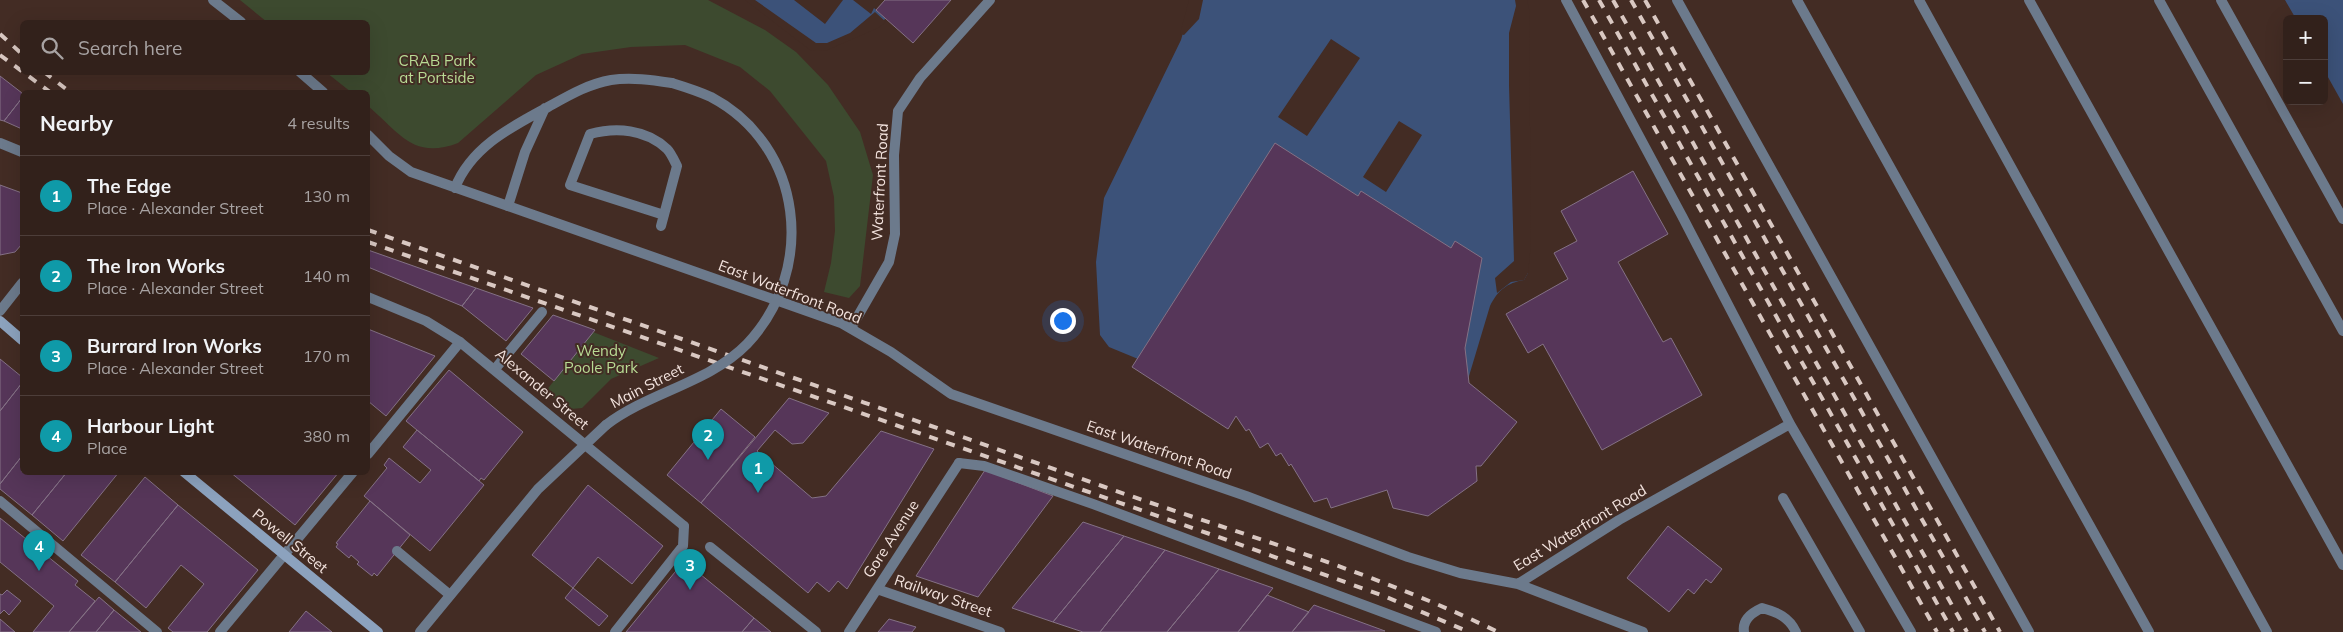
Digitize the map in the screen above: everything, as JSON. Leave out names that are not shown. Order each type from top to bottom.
[{"type":"main road","points":[[0,321],[20,338]]},
{"type":"main road","name":"Powell Street","points":[[188,475],[378,632]]},
{"type":"street","points":[[214,0],[239,20]]},
{"type":"street","points":[[1566,0],[1682,216],[1790,424],[1910,632]]},
{"type":"street","points":[[1677,0],[2029,632]]},
{"type":"street","points":[[1797,0],[2149,632]]},
{"type":"street","points":[[1919,0],[2267,632]]},
{"type":"street","points":[[2029,0],[2343,565]]},
{"type":"street","points":[[2159,0],[2343,331]]},
{"type":"street","points":[[2221,0],[2343,219]]},
{"type":"street","name":"Waterfront Road","points":[[851,328],[889,262],[895,234],[894,163],[898,111],[920,78],[985,1]]},
{"type":"street","points":[[303,75],[321,90]]},
{"type":"street","name":"Main Street","points":[[420,632],[538,489],[584,444],[623,412],[708,372],[737,353],[756,333],[774,307],[790,264],[792,235],[790,203],[780,172],[769,151],[755,133],[729,109],[712,98],[672,83],[626,79],[610,80],[582,89],[522,120],[488,144],[460,176],[455,188]]},
{"type":"street","points":[[508,206],[525,152],[545,108]]},
{"type":"street","points":[[661,226],[664,215],[677,166],[668,150],[655,140],[631,130],[606,130],[590,134],[570,185],[664,215]]},
{"type":"street","name":"East Waterfront Road","points":[[370,137],[389,156],[411,172],[851,328],[891,352],[952,394],[1246,496],[1408,557],[1460,573],[1518,584],[1618,520],[1790,424]]},
{"type":"street","points":[[0,143],[20,151]]},
{"type":"street","points":[[0,311],[20,285]]},
{"type":"street","name":"Alexander Street","points":[[370,298],[426,321],[460,342],[684,526],[683,546],[615,632]]},
{"type":"street","points":[[495,369],[542,312]]},
{"type":"street","points":[[370,452],[460,342]]},
{"type":"street","name":"Gore Avenue","points":[[849,632],[959,463],[984,466],[1094,504],[1436,632]]},
{"type":"street","points":[[220,632],[351,475]]},
{"type":"street","points":[[1783,498],[1860,632]]},
{"type":"street","points":[[0,501],[157,632]]},
{"type":"street","points":[[710,546],[816,632]]},
{"type":"street","points":[[397,551],[450,595]]},
{"type":"street","points":[[1518,584],[1643,632]]},
{"type":"street","name":"Railway Street","points":[[876,589],[1000,632]]},
{"type":"street","points":[[1744,632],[1745,620],[1762,608],[1780,613],[1793,625],[1796,632]]},
{"type":"green space","name":"CRAB Park at Portside","points":[[240,0],[708,0],[765,30],[796,52],[828,85],[860,132],[873,175],[860,286],[849,298],[824,292],[831,263],[835,231],[834,197],[826,161],[770,91],[740,67],[685,45],[631,47],[582,54],[536,75],[458,143],[429,148],[418,146],[408,141],[370,108],[370,90],[348,90],[330,75],[370,75],[370,20],[265,20]]},
{"type":"green space","name":"Wendy Poole Park","points":[[593,332],[659,358],[611,379],[582,408],[571,409],[545,392]]},
{"type":"water","points":[[747,0],[907,0],[877,26],[824,49]]},
{"type":"water","points":[[1192,0],[1525,0],[1528,273],[1524,280],[1504,288],[1493,300],[1457,416],[1407,470],[1109,347],[1100,335],[1096,262],[1104,198],[1181,40]]},
{"type":"water","points":[[2285,0],[2343,0],[2343,104],[2328,77],[2328,15],[2294,15]]},
{"type":"pier","points":[[745,0],[755,0],[816,43],[827,43],[850,33],[875,12],[886,22],[878,28],[825,51],[810,50]]},
{"type":"pier","points":[[794,0],[843,0],[825,24]]},
{"type":"pier","points":[[853,0],[910,0],[888,20],[874,8],[871,14]]},
{"type":"pier","points":[[1189,0],[1203,0],[1199,19],[1184,35],[1180,34]]},
{"type":"pier","points":[[1515,0],[1527,0],[1529,9],[1531,244],[1528,273],[1524,280],[1511,282],[1497,293],[1495,278],[1514,261],[1509,33],[1516,6]]},
{"type":"pier","points":[[1331,39],[1360,58],[1307,136],[1278,117]]},
{"type":"pier","points":[[1399,121],[1422,135],[1386,192],[1363,177]]},
{"type":"building","points":[[885,0],[951,0],[913,43],[876,10]]},
{"type":"building","points":[[0,76],[20,91],[20,101],[4,121],[0,120]]},
{"type":"building","points":[[20,101],[20,128],[4,121]]},
{"type":"building","points":[[1275,143],[1358,196],[1361,191],[1451,248],[1455,241],[1482,258],[1465,348],[1469,383],[1517,422],[1481,466],[1476,466],[1477,481],[1428,516],[1393,508],[1387,490],[1331,508],[1327,498],[1314,502],[1291,464],[1289,466],[1281,453],[1276,456],[1268,443],[1260,448],[1249,429],[1246,431],[1236,416],[1228,429],[1132,367]]},
{"type":"building","points":[[1633,171],[1668,234],[1618,262],[1663,342],[1671,338],[1702,395],[1602,450],[1543,344],[1528,353],[1506,314],[1568,279],[1554,253],[1577,241],[1561,211]]},
{"type":"building","points":[[0,185],[20,192],[20,246],[15,252],[0,255]]},
{"type":"building","points":[[370,251],[476,288],[462,306],[370,268]]},
{"type":"building","points":[[476,288],[533,308],[506,341],[462,306]]},
{"type":"building","points":[[553,315],[595,330],[554,381],[521,354]]},
{"type":"building","points":[[370,330],[435,356],[386,416],[370,403]]},
{"type":"building","points":[[0,359],[20,375],[20,386],[0,411]]},
{"type":"building","points":[[449,370],[523,432],[484,480],[481,478],[479,481],[406,421]]},
{"type":"building","points":[[20,386],[20,459],[0,484],[0,411]]},
{"type":"building","points":[[789,398],[829,413],[803,443],[792,444],[775,430],[757,451],[812,498],[826,496],[881,431],[934,449],[847,589],[838,581],[829,592],[817,582],[808,593],[701,503]]},
{"type":"building","points":[[721,409],[755,437],[701,503],[667,475]]},
{"type":"building","points":[[417,430],[484,485],[430,551],[364,496],[387,468],[384,465],[389,458],[420,483],[431,470],[403,447]]},
{"type":"building","points":[[20,459],[20,475],[65,475],[32,515],[0,489],[0,484]]},
{"type":"building","points":[[985,470],[1053,496],[978,597],[916,576]]},
{"type":"building","points":[[65,475],[117,475],[63,541],[32,515]]},
{"type":"building","points":[[234,475],[337,475],[295,525]]},
{"type":"building","points":[[145,477],[178,505],[115,582],[81,555]]},
{"type":"building","points":[[588,485],[663,546],[632,584],[598,557],[573,588],[532,555]]},
{"type":"building","points":[[370,501],[410,535],[377,576],[374,573],[372,576],[357,564],[359,562],[351,555],[349,558],[336,547],[338,544],[336,543]]},
{"type":"building","points":[[178,505],[258,570],[207,632],[173,632],[168,628],[204,584],[181,565],[146,608],[115,582]]},
{"type":"building","points":[[0,518],[78,581],[75,585],[95,601],[69,632],[33,632],[54,606],[0,562]]},
{"type":"building","points":[[1083,522],[1124,536],[1053,622],[1012,608]]},
{"type":"building","points":[[1668,526],[1722,569],[1711,583],[1706,579],[1694,594],[1688,589],[1669,612],[1627,578]]},
{"type":"building","points":[[1124,536],[1165,550],[1100,632],[1083,632],[1053,622]]},
{"type":"building","points":[[1165,550],[1219,569],[1167,632],[1100,632]]},
{"type":"building","points":[[684,561],[754,618],[742,632],[626,632]]},
{"type":"building","points":[[1219,569],[1273,588],[1238,632],[1167,632]]},
{"type":"building","points":[[573,588],[608,616],[599,626],[565,598]]},
{"type":"building","points":[[7,590],[21,601],[9,615],[4,610],[0,614],[0,594],[2,595]]},
{"type":"building","points":[[1267,595],[1309,612],[1292,632],[1238,632]]},
{"type":"building","points":[[99,597],[114,610],[96,632],[69,632]]},
{"type":"building","points":[[1314,605],[1385,631],[1292,632]]},
{"type":"building","points":[[114,610],[141,632],[96,632]]},
{"type":"building","points":[[306,611],[332,632],[289,632]]},
{"type":"building","points":[[754,618],[771,632],[742,632]]},
{"type":"building","points":[[0,619],[15,632],[0,632]]},
{"type":"building","points":[[889,619],[916,627],[912,632],[878,632]]},
{"type":"railway","points":[[1583,0],[1937,632]]},
{"type":"railway","points":[[1599,0],[1953,632]]},
{"type":"railway","points":[[1613,0],[1967,632]]},
{"type":"railway","points":[[1631,0],[1985,632]]},
{"type":"railway","points":[[1645,0],[2000,632]]},
{"type":"railway","points":[[0,34],[20,52]]},
{"type":"railway","points":[[0,55],[20,70]]},
{"type":"railway","points":[[27,75],[47,90]]},
{"type":"railway","points":[[48,75],[67,90]]},
{"type":"railway","points":[[370,231],[1102,486],[1302,553],[1401,590],[1498,632]]},
{"type":"railway","points":[[370,243],[1230,541],[1384,596],[1469,632]]},
{"type":"place","name":"The Iron Works","points":[[708,460]]},
{"type":"place","name":"The Edge","points":[[758,493]]},
{"type":"place","name":"Harbour Light","points":[[39,571]]},
{"type":"place","name":"Burrard Iron Works","points":[[690,590]]}]
